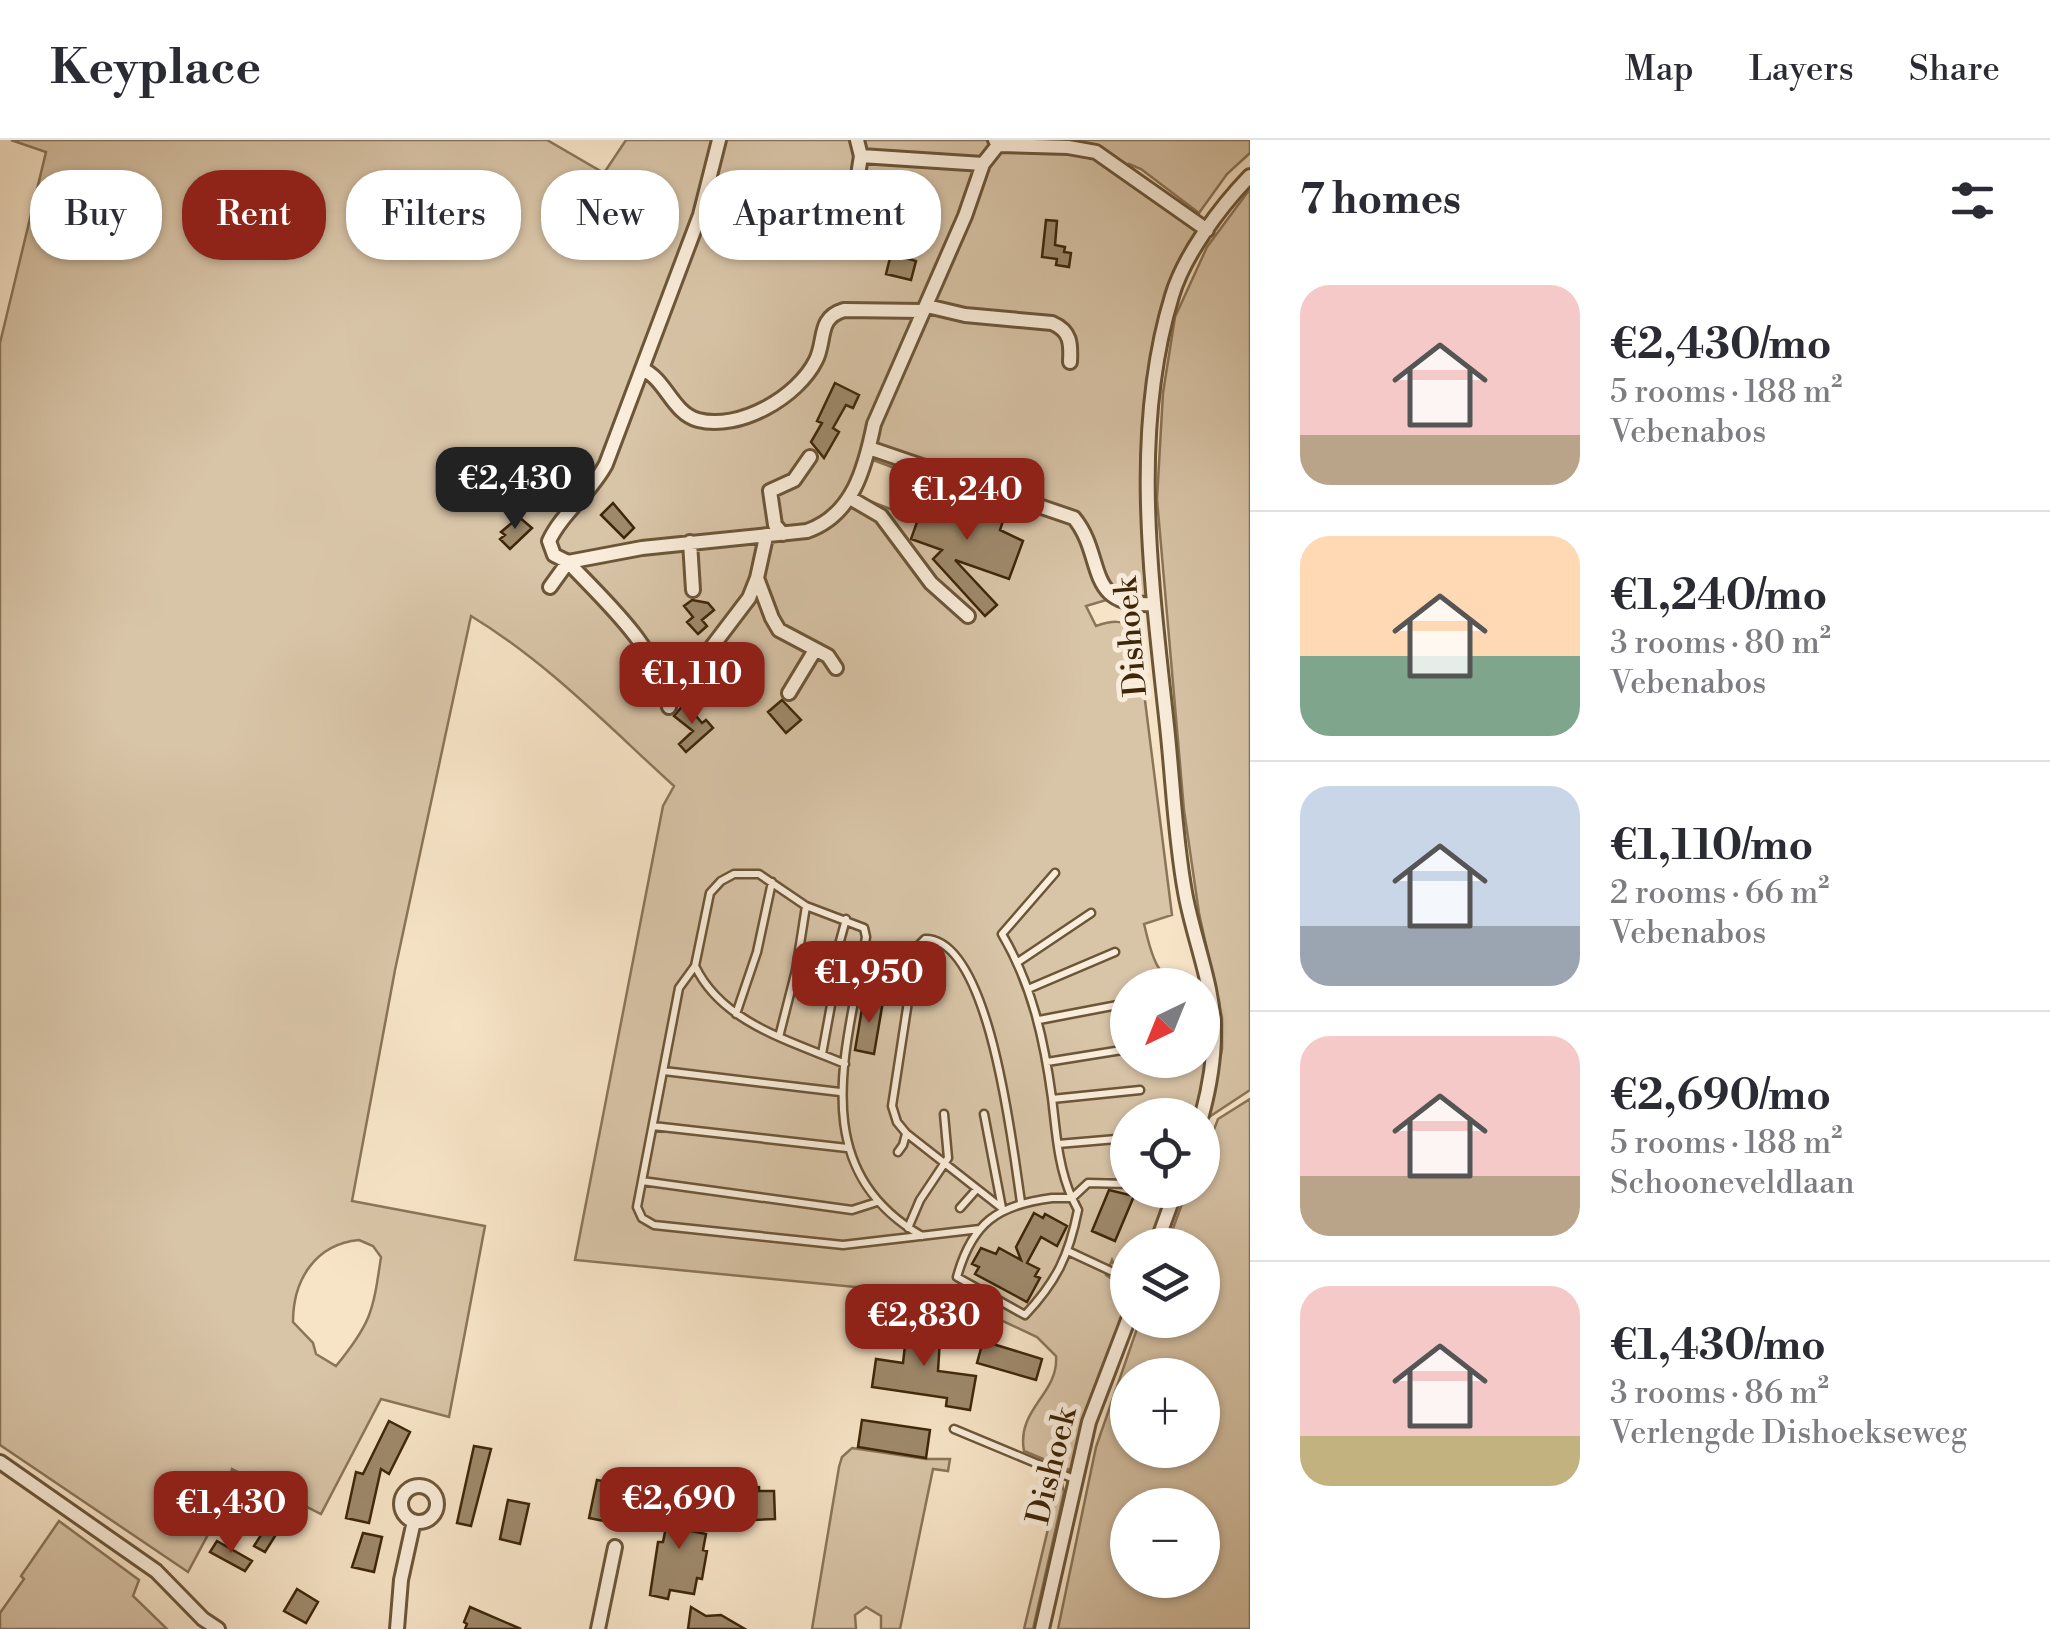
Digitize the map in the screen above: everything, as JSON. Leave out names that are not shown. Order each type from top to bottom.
[{"type":"street","points":[[669,707],[654,659],[568,562],[554,555],[549,541],[555,528],[595,484],[700,215],[718,140]]},
{"type":"street","points":[[857,140],[861,156],[859,170]]},
{"type":"street","points":[[550,587],[568,562],[690,542],[783,534],[826,524],[850,498],[874,424],[979,183],[983,164],[996,143],[1096,152],[1207,230]]},
{"type":"street","points":[[861,156],[983,164]]},
{"type":"street","name":"Dishoek","points":[[1206,1098],[1214,1030],[1184,889],[1154,604],[1150,430],[1158,361],[1172,293],[1207,230],[1250,176]]},
{"type":"street","points":[[642,369],[651,374],[682,412],[698,420],[741,420],[801,380],[816,361],[824,324],[831,314],[844,310],[925,308],[1052,323],[1062,327],[1070,338],[1070,362]]},
{"type":"street","points":[[869,448],[1074,518],[1084,530],[1098,581],[1113,597],[1132,604],[1154,604]]},
{"type":"street","points":[[783,534],[776,526],[770,491],[794,480],[810,457]]},
{"type":"street","points":[[850,498],[880,516],[931,583],[968,616]]},
{"type":"street","points":[[728,674],[711,648],[749,598],[766,536]]},
{"type":"street","points":[[690,542],[693,590]]},
{"type":"street","points":[[757,578],[779,630],[828,656],[836,668]]},
{"type":"street","points":[[789,693],[815,650]]},
{"type":"street","name":"Dishoek","points":[[1042,1629],[1089,1422],[1121,1338]]},
{"type":"street","points":[[0,1462],[156,1570],[203,1620],[218,1629]]},
{"type":"street","points":[[396,1629],[401,1580],[414,1522]]},
{"type":"street","points":[[598,1629],[614,1547]]},
{"type":"lane","points":[[922,1236],[877,1202],[847,1148],[840,1092],[866,937],[864,928],[806,906],[759,874],[746,872],[721,880],[710,893],[695,966],[679,988],[636,1207],[642,1218],[654,1224],[843,1245],[922,1236],[980,1229]]},
{"type":"lane","points":[[1055,873],[1002,934],[1018,962],[1039,1020],[1066,1184],[1072,1198],[1078,1210],[1070,1252],[1047,1292],[1025,1315],[957,1277],[965,1250],[980,1229],[1003,1209],[1021,1202],[1072,1198],[1088,1183],[1110,1184]]},
{"type":"lane","points":[[736,1014],[757,952],[772,882]]},
{"type":"lane","points":[[779,1037],[796,970],[806,906]]},
{"type":"lane","points":[[1018,962],[1091,912]]},
{"type":"lane","points":[[831,974],[846,919]]},
{"type":"lane","points":[[1003,1209],[906,1132],[897,1122],[892,1106],[915,956],[925,938],[936,938],[948,946],[980,1000],[1000,1074],[1021,1202]]},
{"type":"lane","points":[[1028,989],[1114,952]]},
{"type":"lane","points":[[695,966],[705,987],[736,1014],[844,1064]]},
{"type":"lane","points":[[822,1054],[830,1006]]},
{"type":"lane","points":[[1039,1020],[1110,1006]]},
{"type":"lane","points":[[1047,1062],[1110,1052]]},
{"type":"lane","points":[[664,1071],[840,1092]]},
{"type":"lane","points":[[1052,1099],[1140,1090]]},
{"type":"lane","points":[[908,1228],[920,1200],[948,1158],[944,1114]]},
{"type":"lane","points":[[984,1114],[1003,1209]]},
{"type":"lane","points":[[653,1126],[847,1148]]},
{"type":"lane","points":[[898,1152],[904,1146],[906,1132]]},
{"type":"lane","points":[[1058,1144],[1110,1140]]},
{"type":"lane","points":[[642,1181],[852,1210],[877,1202]]},
{"type":"lane","points":[[960,1208],[976,1190]]},
{"type":"lane","points":[[1070,1252],[1110,1271]]},
{"type":"lane","points":[[954,1428],[1074,1479]]},
{"type":"shaded area","points":[[11,140],[547,140],[599,170],[541,170],[541,260],[679,260],[679,170],[606,170],[626,140],[1250,140],[1250,153],[1227,174],[1199,213],[1141,169],[1129,164],[1118,171],[1199,229],[1167,291],[1151,359],[1142,484],[1147,596],[1123,595],[1086,606],[1096,626],[1116,622],[1136,629],[1172,915],[1144,924],[1159,968],[1110,968],[1110,1078],[1203,1078],[1199,1098],[1110,1098],[1110,1208],[1162,1208],[1155,1228],[1110,1228],[1110,1265],[1106,1275],[1110,1278],[1110,1338],[1115,1338],[1072,1471],[1024,1451],[1026,1424],[1051,1381],[1056,1356],[1037,1337],[949,1296],[575,1260],[663,806],[674,786],[551,674],[471,616],[395,970],[352,1201],[485,1226],[449,1417],[381,1399],[321,1514],[232,1469],[219,1514],[188,1572],[0,1445],[0,343],[30,218],[30,260],[162,260],[162,170],[42,170],[46,152]],"holes":[[[873,460],[916,476],[901,513],[859,497]],[[359,1240],[373,1246],[381,1257],[369,1315],[336,1366],[316,1354],[313,1343],[293,1322],[297,1292],[310,1266],[331,1248]]]},
{"type":"shaded area","points":[[1250,189],[1250,1090],[1220,1110],[1220,1098],[1213,1098],[1216,1078],[1220,1078],[1222,1049],[1220,968],[1211,968],[1184,810],[1157,499],[1163,393],[1175,317],[1207,247]]},
{"type":"shaded area","points":[[1250,1099],[1250,1629],[1058,1629],[1096,1447],[1110,1407],[1110,1468],[1220,1468],[1220,1358],[1127,1358],[1134,1338],[1220,1338],[1220,1228],[1173,1228],[1180,1208],[1220,1208],[1220,1118]]},
{"type":"shaded area","points":[[852,1448],[950,1459],[948,1471],[933,1469],[900,1629],[881,1629],[881,1616],[866,1607],[855,1615],[856,1629],[812,1629],[839,1467],[842,1457]]},
{"type":"shaded area","points":[[1059,1483],[1064,1492],[1033,1629],[1024,1629]]},
{"type":"shaded area","points":[[59,1521],[139,1580],[133,1596],[167,1629],[0,1629],[0,1613]]},
{"type":"building","points":[[1046,220],[1057,221],[1055,245],[1071,253],[1069,267],[1056,265],[1057,259],[1042,257]]},
{"type":"building","points":[[890,260],[916,261],[911,280],[886,274]]},
{"type":"building","points":[[835,383],[859,395],[853,408],[846,405],[833,428],[839,432],[824,458],[811,442],[822,423],[817,421]]},
{"type":"building","points":[[928,491],[1005,515],[1000,530],[1023,541],[1009,579],[955,560],[997,605],[985,616],[933,559],[942,550],[911,539]]},
{"type":"building","points":[[613,503],[634,528],[624,538],[601,515]]},
{"type":"building","points":[[519,517],[532,528],[510,549],[500,539],[505,535],[501,532]]},
{"type":"building","points":[[692,600],[708,603],[714,610],[702,620],[707,626],[698,634],[687,622],[693,617],[684,606]]},
{"type":"building","points":[[782,700],[801,720],[786,733],[768,712]]},
{"type":"building","points":[[685,703],[702,723],[706,720],[713,728],[686,752],[679,744],[693,731],[674,716]]},
{"type":"building","points":[[864,997],[883,1001],[874,1054],[855,1050]]},
{"type":"building","points":[[1110,1190],[1110,1208],[1129,1208],[1120,1228],[1110,1228],[1110,1239],[1092,1231]]},
{"type":"building","points":[[1034,1213],[1043,1218],[1045,1214],[1067,1226],[1057,1246],[1041,1237],[1027,1263],[1039,1269],[1035,1276],[1040,1278],[1027,1302],[975,1274],[979,1267],[972,1264],[981,1248],[996,1254],[999,1248],[1021,1260],[1016,1247]]},
{"type":"building","points":[[908,1319],[941,1323],[938,1371],[976,1376],[970,1410],[946,1406],[947,1398],[872,1387],[876,1359],[903,1363]]},
{"type":"building","points":[[983,1341],[1042,1359],[1036,1380],[977,1363]]},
{"type":"building","points":[[862,1420],[930,1430],[926,1458],[858,1447]]},
{"type":"building","points":[[389,1421],[410,1432],[389,1474],[381,1469],[369,1523],[346,1518],[356,1472],[363,1474]]},
{"type":"building","points":[[474,1446],[491,1449],[471,1526],[457,1523]]},
{"type":"building","points":[[597,1480],[617,1484],[609,1522],[589,1518]]},
{"type":"building","points":[[759,1487],[759,1491],[774,1491],[775,1519],[718,1518],[717,1490]]},
{"type":"building","points":[[674,1488],[693,1492],[686,1530],[706,1534],[703,1550],[707,1551],[702,1579],[697,1578],[694,1594],[670,1590],[668,1599],[650,1595],[658,1542],[663,1542]]},
{"type":"building","points":[[508,1500],[529,1504],[520,1544],[500,1539]]},
{"type":"building","points":[[280,1505],[295,1514],[284,1531],[280,1528],[265,1552],[254,1546]]},
{"type":"building","points":[[363,1533],[382,1537],[374,1572],[352,1567]]},
{"type":"building","points":[[217,1541],[252,1561],[245,1571],[210,1552]]},
{"type":"building","points":[[297,1589],[318,1602],[306,1623],[284,1611]]},
{"type":"building","points":[[470,1607],[521,1629],[465,1629]]},
{"type":"building","points":[[691,1607],[706,1616],[721,1615],[745,1629],[688,1629]]}]
